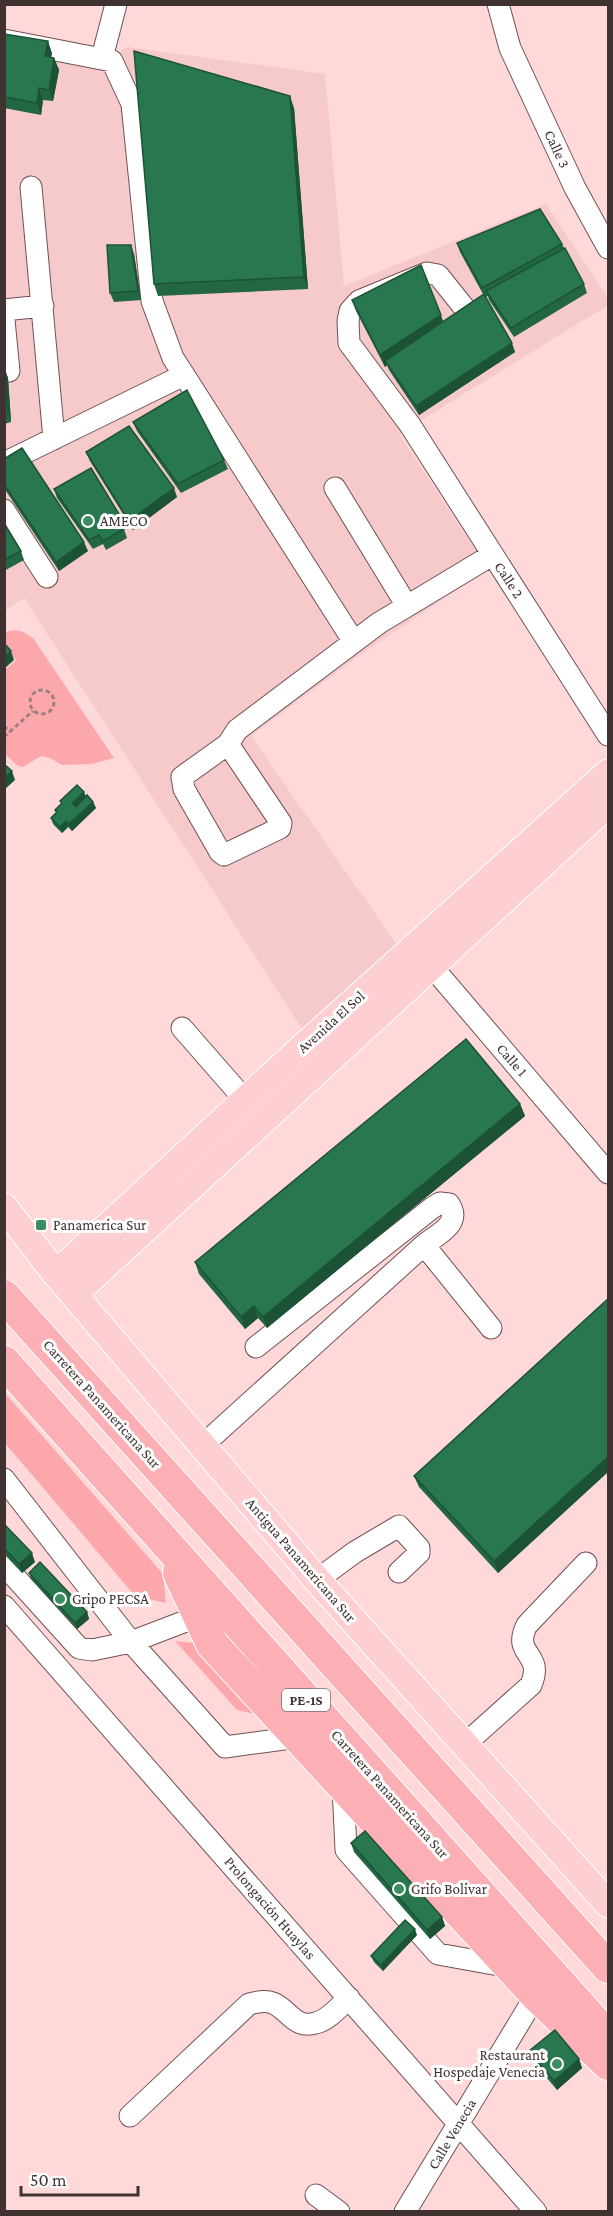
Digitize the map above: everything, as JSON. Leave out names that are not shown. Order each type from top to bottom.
[{"type":"highway","name":"Carretera Panamericana Sur","points":[[4,1296],[609,1967]]},
{"type":"highway","name":"Carretera Panamericana Sur","points":[[4,1362],[609,2037]]},
{"type":"highway","points":[[165,1542],[212,1644],[536,1995],[609,2064]]},
{"type":"main road","name":"Avenida El Sol","points":[[65,1284],[423,957],[609,773]]},
{"type":"main road","name":"Avenida El Sol","points":[[65,1284],[245,1100],[609,804]]},
{"type":"main road","name":"Antigua Panamericana Sur","points":[[4,1207],[65,1284],[317,1580],[464,1745],[606,1897]]},
{"type":"street","points":[[102,58],[116,4]]},
{"type":"street","name":"Calle 3","points":[[498,4],[510,48],[575,188],[609,248]]},
{"type":"street","points":[[4,40],[111,61],[132,104],[152,301],[173,358],[354,642]]},
{"type":"street","points":[[31,188],[54,439]]},
{"type":"street","name":"Calle 2","points":[[466,310],[438,275],[427,273],[358,301],[350,310],[348,321],[350,343],[410,425],[609,735]]},
{"type":"street","points":[[4,310],[43,306]]},
{"type":"street","points":[[4,320],[9,371],[4,371]]},
{"type":"street","points":[[4,463],[184,375]]},
{"type":"street","points":[[335,488],[407,606]]},
{"type":"street","points":[[4,510],[47,577]]},
{"type":"street","points":[[228,744],[281,823],[280,828],[224,855],[220,852],[184,789],[182,777],[228,744],[237,730],[354,642],[407,606],[492,555]]},
{"type":"street","name":"Calle 1","points":[[423,957],[609,1173]]},
{"type":"street","points":[[182,1028],[245,1100]]},
{"type":"street","points":[[203,1445],[450,1224],[454,1218],[454,1211],[449,1204],[440,1203],[432,1208],[256,1347]]},
{"type":"street","points":[[424,1245],[490,1328]]},
{"type":"street","points":[[4,1479],[131,1642],[225,1747],[298,1737]]},
{"type":"street","points":[[317,1580],[355,1552],[399,1526],[419,1548],[419,1553],[399,1572]]},
{"type":"street","points":[[464,1745],[531,1685],[536,1674],[535,1664],[523,1648],[521,1635],[527,1625],[586,1563]]},
{"type":"street","points":[[4,1565],[79,1648],[92,1650],[131,1642],[199,1616]]},
{"type":"street","name":"Prolongación Huaylas","points":[[4,1606],[536,2211]]},
{"type":"street","points":[[344,1786],[346,1850],[438,1954],[510,1967]]},
{"type":"street","name":"Calle Venecia","points":[[405,2211],[536,1995]]},
{"type":"street","points":[[130,2116],[249,2004],[260,2001],[274,2003],[292,2019],[303,2024],[319,2022],[349,1998]]},
{"type":"street","points":[[316,2195],[339,2211]]},
{"type":"path","points":[[44,691],[50,694],[54,706],[49,712],[41,714],[33,711],[30,704],[33,694],[44,691]]},
{"type":"path","points":[[4,737],[33,711]]},
{"type":"path","points":[[4,726],[10,732]]},
{"type":"shaded area","name":"AMECO","points":[[128,47],[325,74],[344,286],[546,204],[608,298],[608,305],[399,434],[488,569],[361,654],[251,736],[399,948],[304,1032],[24,598],[5,610],[5,48],[97,65]]},
{"type":"shaded area","points":[[21,631],[33,638],[114,758],[91,764],[62,765],[41,756],[23,767],[18,766],[7,756],[5,757],[5,670],[16,660],[5,648],[5,632]]},
{"type":"shaded area","points":[[4,1392],[163,1574],[166,1603],[135,1596],[5,1443]]},
{"type":"shaded area","points":[[175,1641],[203,1644],[273,1718],[237,1710]]},
{"type":"building","points":[[4,34],[48,41],[45,56],[54,58],[49,90],[39,88],[37,103],[4,97]]},
{"type":"building","points":[[134,51],[290,96],[304,277],[154,284]]},
{"type":"building","points":[[540,209],[562,244],[482,288],[457,243]]},
{"type":"building","points":[[107,245],[131,245],[138,291],[110,293]]},
{"type":"building","points":[[565,248],[584,284],[511,328],[486,291]]},
{"type":"building","points":[[421,265],[441,315],[380,355],[352,300]]},
{"type":"building","points":[[484,294],[512,343],[416,406],[385,361]]},
{"type":"building","points":[[4,369],[8,413],[4,414]]},
{"type":"building","points":[[187,390],[224,460],[178,484],[133,422]]},
{"type":"building","points":[[129,426],[174,488],[129,521],[86,452]]},
{"type":"building","points":[[22,448],[84,542],[56,562],[4,484],[4,459]]},
{"type":"building","points":[[91,468],[122,519],[118,522],[124,529],[103,541],[99,535],[89,540],[54,489]]},
{"type":"building","points":[[4,523],[21,551],[4,560]]},
{"type":"building","points":[[4,643],[11,651],[4,657]]},
{"type":"building","points":[[4,764],[12,771],[4,778]]},
{"type":"building","points":[[77,785],[84,792],[72,803],[76,807],[87,795],[93,802],[69,824],[66,821],[60,827],[51,818],[62,803],[60,801]]},
{"type":"building","points":[[466,1039],[520,1104],[263,1317],[254,1306],[241,1317],[195,1262]]},
{"type":"building","points":[[609,1298],[609,1456],[494,1561],[414,1476]]},
{"type":"building","points":[[4,1524],[32,1553],[19,1564],[4,1548]]},
{"type":"building","name":"Gripo PECSA","points":[[40,1562],[87,1612],[75,1623],[29,1573]]},
{"type":"building","name":"Grifo Bolivar","points":[[365,1831],[442,1917],[427,1930],[351,1843]]},
{"type":"building","points":[[405,1920],[415,1929],[381,1965],[371,1956]]},
{"type":"building","name":"Restaurant Hospedaje Venecia","points":[[555,2030],[579,2059],[554,2081],[529,2051]]},
{"type":"place","name":"AMECO","points":[[88,521]]},
{"type":"place","name":"Panamerica Sur","points":[[41,1225]]},
{"type":"place","name":"Gripo PECSA","points":[[60,1599]]},
{"type":"place","name":"Grifo Bolivar","points":[[399,1889]]},
{"type":"place","name":"Restaurant Hospedaje Venecia","points":[[557,2064]]}]
